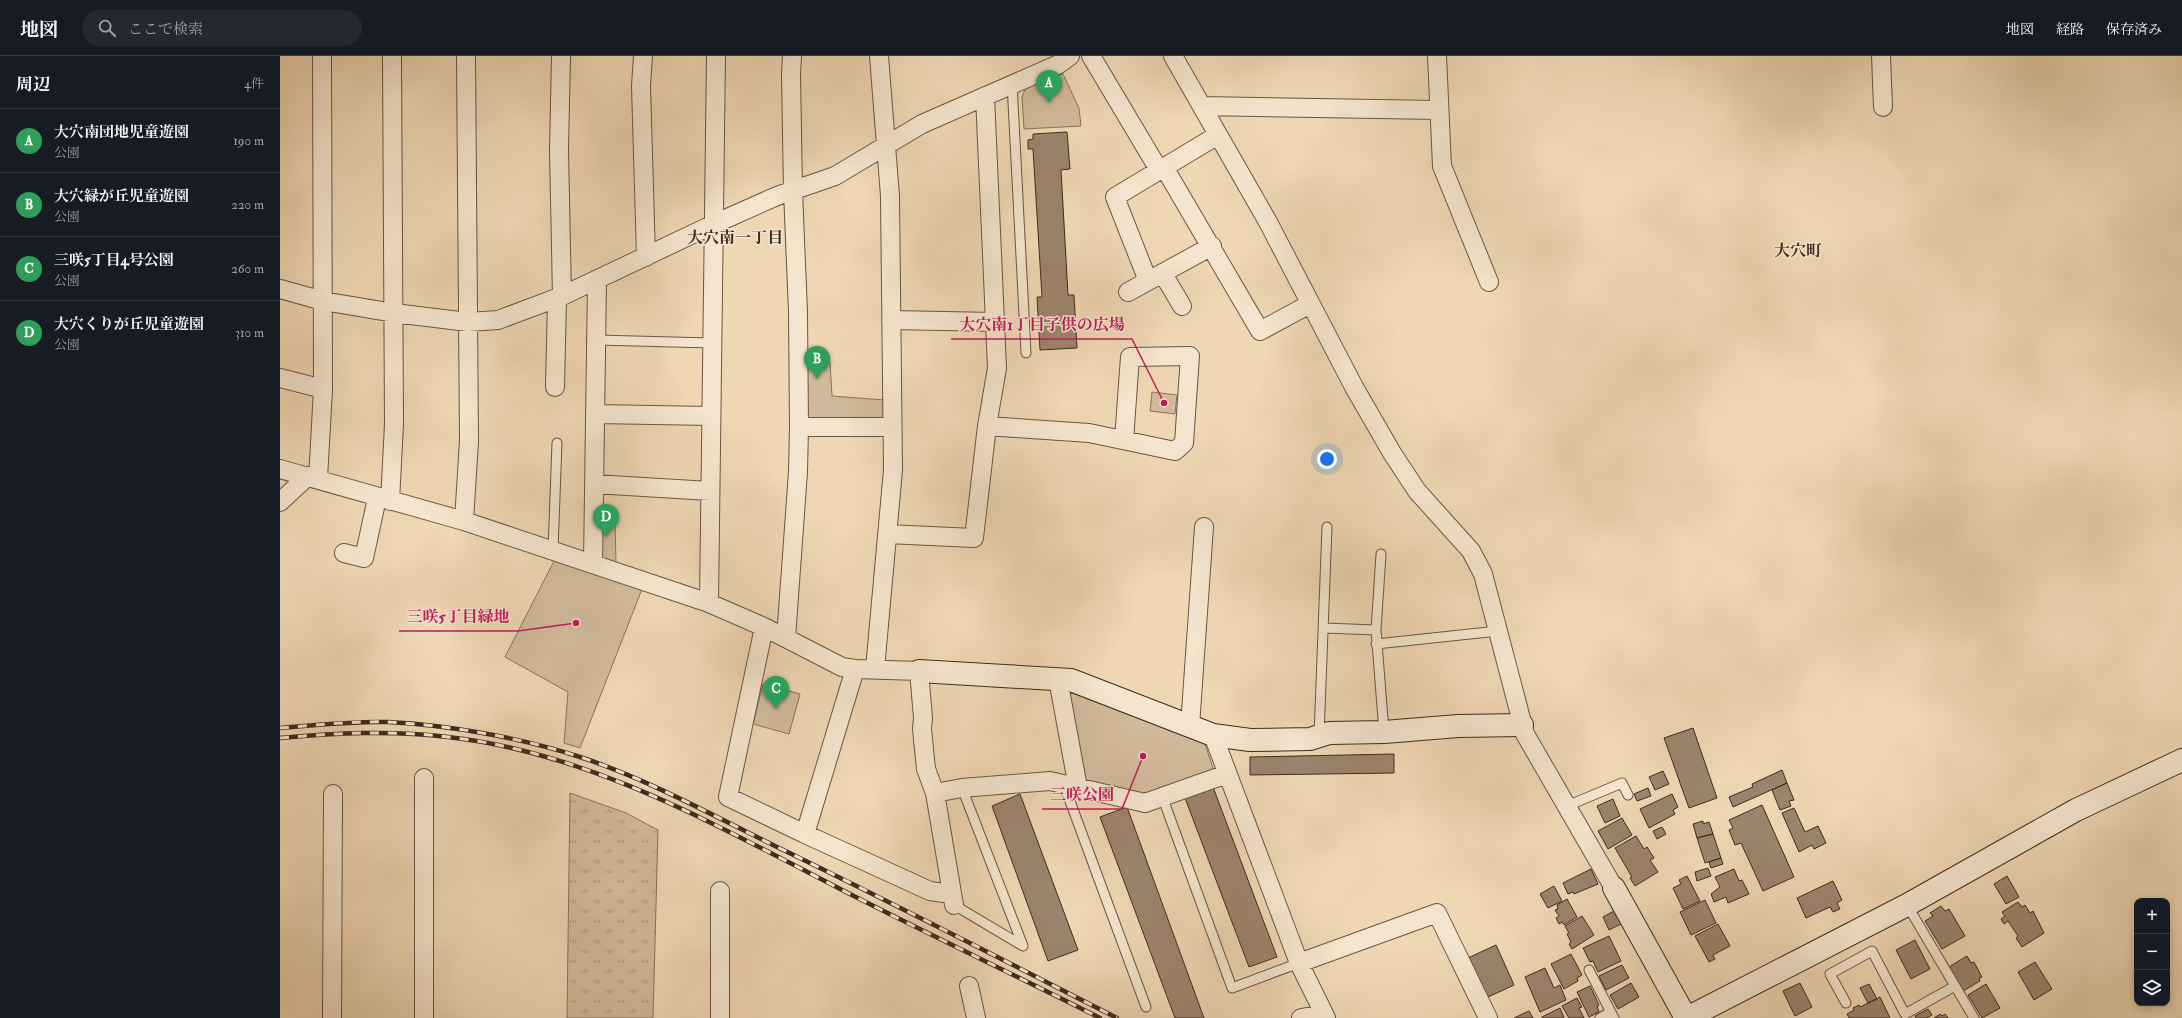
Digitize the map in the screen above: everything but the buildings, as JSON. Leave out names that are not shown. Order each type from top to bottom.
[{"type":"street","points":[[280,502],[313,478],[323,389],[322,56]]},
{"type":"street","points":[[344,553],[364,558],[384,499],[394,424],[392,56]]},
{"type":"street","points":[[464,521],[469,440],[466,56]]},
{"type":"street","points":[[555,387],[559,297],[559,150],[561,56]]},
{"type":"street","points":[[643,56],[641,86],[646,257]]},
{"type":"street","points":[[709,603],[716,56]]},
{"type":"street","points":[[786,638],[798,472],[799,427],[798,312],[793,191],[792,56]]},
{"type":"street","points":[[875,669],[893,470],[887,145],[879,56]]},
{"type":"street","points":[[280,289],[323,301],[394,313],[468,322],[498,320],[559,297],[714,224],[793,191],[835,176],[922,124],[1012,83],[1059,64],[1070,56]]},
{"type":"street","points":[[1091,56],[1212,246],[1260,331],[1310,304]]},
{"type":"street","points":[[1173,56],[1268,222],[1310,304],[1392,453],[1417,491],[1471,552],[1483,574],[1522,725],[1686,1018],[1907,905],[2076,810],[2182,760]]},
{"type":"street","points":[[1437,56],[1442,166],[1489,282]]},
{"type":"street","points":[[1881,56],[1883,107]]},
{"type":"street","points":[[887,534],[974,538],[987,426],[997,368],[985,96]]},
{"type":"street","points":[[1202,106],[1440,110]]},
{"type":"street","points":[[1182,306],[1155,278],[1115,197],[1218,135]]},
{"type":"street","points":[[1128,292],[1212,246]]},
{"type":"street","points":[[592,564],[597,280]]},
{"type":"street","points":[[891,320],[995,322]]},
{"type":"street","points":[[987,426],[1089,434],[1175,451],[1184,443],[1190,356],[1130,357],[1124,440]]},
{"type":"street","points":[[280,378],[323,389]]},
{"type":"street","points":[[595,414],[711,416]]},
{"type":"street","points":[[799,427],[892,427]]},
{"type":"street","points":[[280,469],[464,521],[709,603],[764,627],[842,667],[855,669],[919,671],[1072,680],[1213,735],[1250,740],[1310,739],[1329,733],[1384,732],[1458,726],[1522,725]]},
{"type":"street","points":[[594,484],[710,491]]},
{"type":"street","points":[[1190,726],[1204,527]]},
{"type":"street","points":[[764,627],[728,797],[930,891],[944,893],[952,898]]},
{"type":"street","points":[[805,834],[855,669]]},
{"type":"street","points":[[919,671],[926,769],[935,793],[952,898]]},
{"type":"street","points":[[1058,679],[1071,787]]},
{"type":"street","points":[[1213,735],[1299,963],[1325,1016],[1301,1018]]},
{"type":"street","points":[[935,793],[962,788],[1050,781],[1144,803],[1227,774]]},
{"type":"street","points":[[424,778],[424,1018]]},
{"type":"street","points":[[332,1018],[333,794]]},
{"type":"street","points":[[720,890],[720,1018]]},
{"type":"street","points":[[1299,963],[1437,913],[1488,1018]]},
{"type":"street","points":[[969,986],[976,1018]]},
{"type":"lane","points":[[1012,83],[1026,353]]},
{"type":"lane","points":[[596,340],[712,343]]},
{"type":"lane","points":[[553,550],[557,443]]},
{"type":"lane","points":[[1319,736],[1327,527]]},
{"type":"lane","points":[[1381,554],[1376,644],[1384,732]]},
{"type":"lane","points":[[1324,628],[1376,630]]},
{"type":"lane","points":[[1376,644],[1498,631]]},
{"type":"lane","points":[[1567,806],[1622,783],[1628,795]]},
{"type":"lane","points":[[1071,787],[1146,1007]]},
{"type":"lane","points":[[952,898],[1023,946],[962,788]]},
{"type":"lane","points":[[1162,796],[1232,988],[1299,963]]},
{"type":"lane","points":[[1907,905],[1974,1018]]},
{"type":"lane","points":[[1846,1003],[1830,974],[1872,951],[1905,1014],[1955,986]]},
{"type":"lane","points":[[1589,970],[1612,1015],[1600,1018]]},
{"type":"green space","points":[[1063,74],[1079,108],[1081,126],[1024,129],[1022,97],[1026,87]]},
{"type":"green space","points":[[803,362],[830,362],[832,396],[885,400],[885,417],[880,423],[804,418]]},
{"type":"green space","points":[[1152,392],[1177,395],[1175,414],[1150,411]]},
{"type":"green space","points":[[597,521],[615,522],[616,563],[602,560]]},
{"type":"green space","points":[[555,559],[642,589],[580,748],[564,743],[568,692],[505,657]]},
{"type":"green space","points":[[763,684],[800,694],[789,734],[753,724]]},
{"type":"green space","points":[[1072,693],[1205,744],[1213,768],[1209,773],[1147,797],[1082,785],[1068,697]]},
{"type":"green space","points":[[570,793],[626,813],[658,830],[653,1018],[567,1018]]},
{"type":"railway","points":[[280,728],[361,722],[388,722],[435,726],[510,738],[580,757],[654,786],[903,909],[1117,1018]]},
{"type":"railway","points":[[280,738],[364,733],[448,737],[501,746],[553,759],[604,776],[653,796],[702,819],[1100,1018]]},
{"type":"place","name":"大穴南団地児童遊園","points":[[1049,103]]},
{"type":"place","name":"大穴緑が丘児童遊園","points":[[817,379]]},
{"type":"place","name":"大穴南1丁目子供の広場","points":[[1164,403]]},
{"type":"place","name":"大穴くりが丘児童遊園","points":[[606,537]]},
{"type":"place","name":"三咲5丁目緑地","points":[[576,623]]},
{"type":"place","name":"三咲5丁目4号公園","points":[[776,709]]},
{"type":"place","name":"三咲公園","points":[[1143,756]]},
{"type":"district","name":"大穴南一丁目","points":[[735,237]]},
{"type":"district","name":"大穴町","points":[[1798,250]]}]
